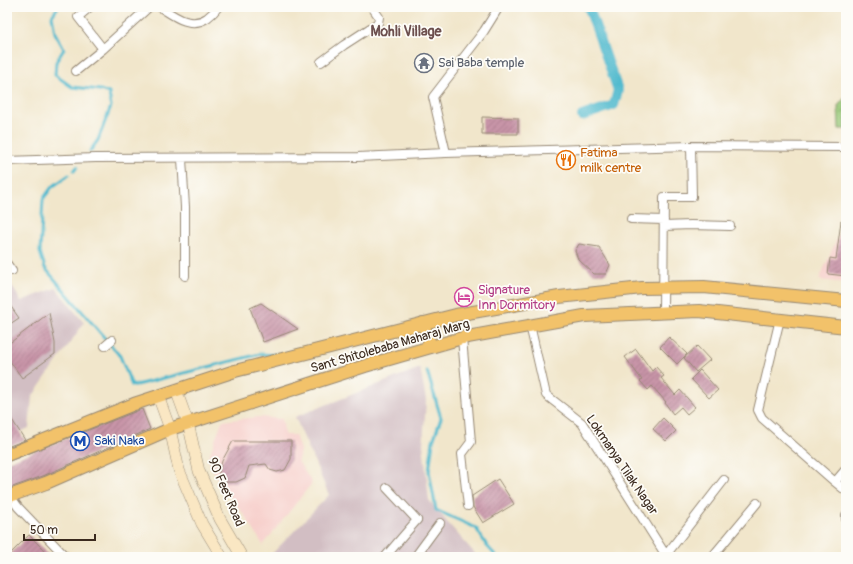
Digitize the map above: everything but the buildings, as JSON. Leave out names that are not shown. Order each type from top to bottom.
[{"type":"main road","name":"Sant Shitolebaba Maharaj Marg","points":[[7,455],[134,404],[235,371],[456,315],[559,297],[642,288],[704,287],[846,301]]},
{"type":"main road","name":"Sant Shitolebaba Maharaj Marg","points":[[8,497],[46,483],[170,429],[365,366],[462,338],[584,316],[663,312],[699,311],[846,327]]},
{"type":"main road","points":[[423,323],[431,347]]},
{"type":"street","points":[[90,7],[78,17],[103,49]]},
{"type":"street","points":[[76,71],[150,7]]},
{"type":"street","points":[[160,7],[179,19],[194,23],[206,18],[218,7]]},
{"type":"street","points":[[321,62],[378,23],[379,17],[372,7]]},
{"type":"street","points":[[446,152],[433,97],[484,31],[498,7]]},
{"type":"street","points":[[663,312],[664,197],[692,197],[691,146]]},
{"type":"street","points":[[7,161],[96,158],[182,159],[358,157],[446,152],[691,146],[846,148]]},
{"type":"street","points":[[182,159],[185,207],[185,276]]},
{"type":"street","points":[[631,219],[691,225],[730,226]]},
{"type":"street","points":[[780,319],[758,410],[762,418],[834,482],[846,490]]},
{"type":"street","name":"Lokmanya Tilak Nagar","points":[[530,325],[546,395],[582,423],[667,556]]},
{"type":"street","points":[[462,338],[471,442],[462,454],[468,506]]},
{"type":"street","points":[[105,346],[112,340]]},
{"type":"street","name":"90 Feet Road","points":[[176,390],[188,423],[199,471],[220,519],[242,557]]},
{"type":"street","points":[[158,396],[170,429],[179,470],[202,524],[222,557]]},
{"type":"street","points":[[834,482],[846,469]]},
{"type":"street","points":[[667,556],[724,480]]},
{"type":"street","points":[[385,557],[417,520],[387,488]]},
{"type":"street","points":[[8,497],[66,557]]},
{"type":"street","points":[[712,557],[757,503]]},
{"type":"street","points":[[415,557],[440,523]]},
{"type":"shaded area","points":[[842,227],[846,227],[846,283],[819,280]]},
{"type":"shaded area","points":[[7,278],[21,301],[56,288],[84,323],[32,397],[29,428],[7,437]]},
{"type":"shaded area","points":[[420,368],[426,400],[423,444],[429,500],[478,557],[269,557],[329,495],[295,417]]},
{"type":"shaded area","points":[[259,417],[282,419],[285,435],[295,435],[300,450],[298,461],[312,483],[263,545],[245,516],[220,484],[208,459],[222,421]]},
{"type":"green space","points":[[846,96],[846,129],[839,129],[838,106]]},
{"type":"waterway","points":[[58,7],[52,16],[55,33],[64,49],[56,62],[55,75],[72,87],[100,90],[109,93],[111,106],[98,140],[90,151]]},
{"type":"waterway","points":[[582,116],[614,105],[618,90],[588,7]]},
{"type":"waterway","points":[[74,171],[77,167]]},
{"type":"waterway","points":[[69,175],[52,187],[43,199],[40,252],[45,268],[120,356],[132,386],[260,354],[277,355]]},
{"type":"waterway","points":[[427,371],[441,418],[433,441],[429,471],[436,510],[476,528],[487,546],[497,557]]},
{"type":"place","name":"Sai Baba temple","points":[[424,63]]},
{"type":"place","name":"Fatima milk centre","points":[[566,160]]},
{"type":"place","name":"Signature Inn Dormitory","points":[[464,297]]},
{"type":"place","name":"Saki Naka","points":[[80,441]]},
{"type":"district","name":"Mohli Village","points":[[406,31]]}]
